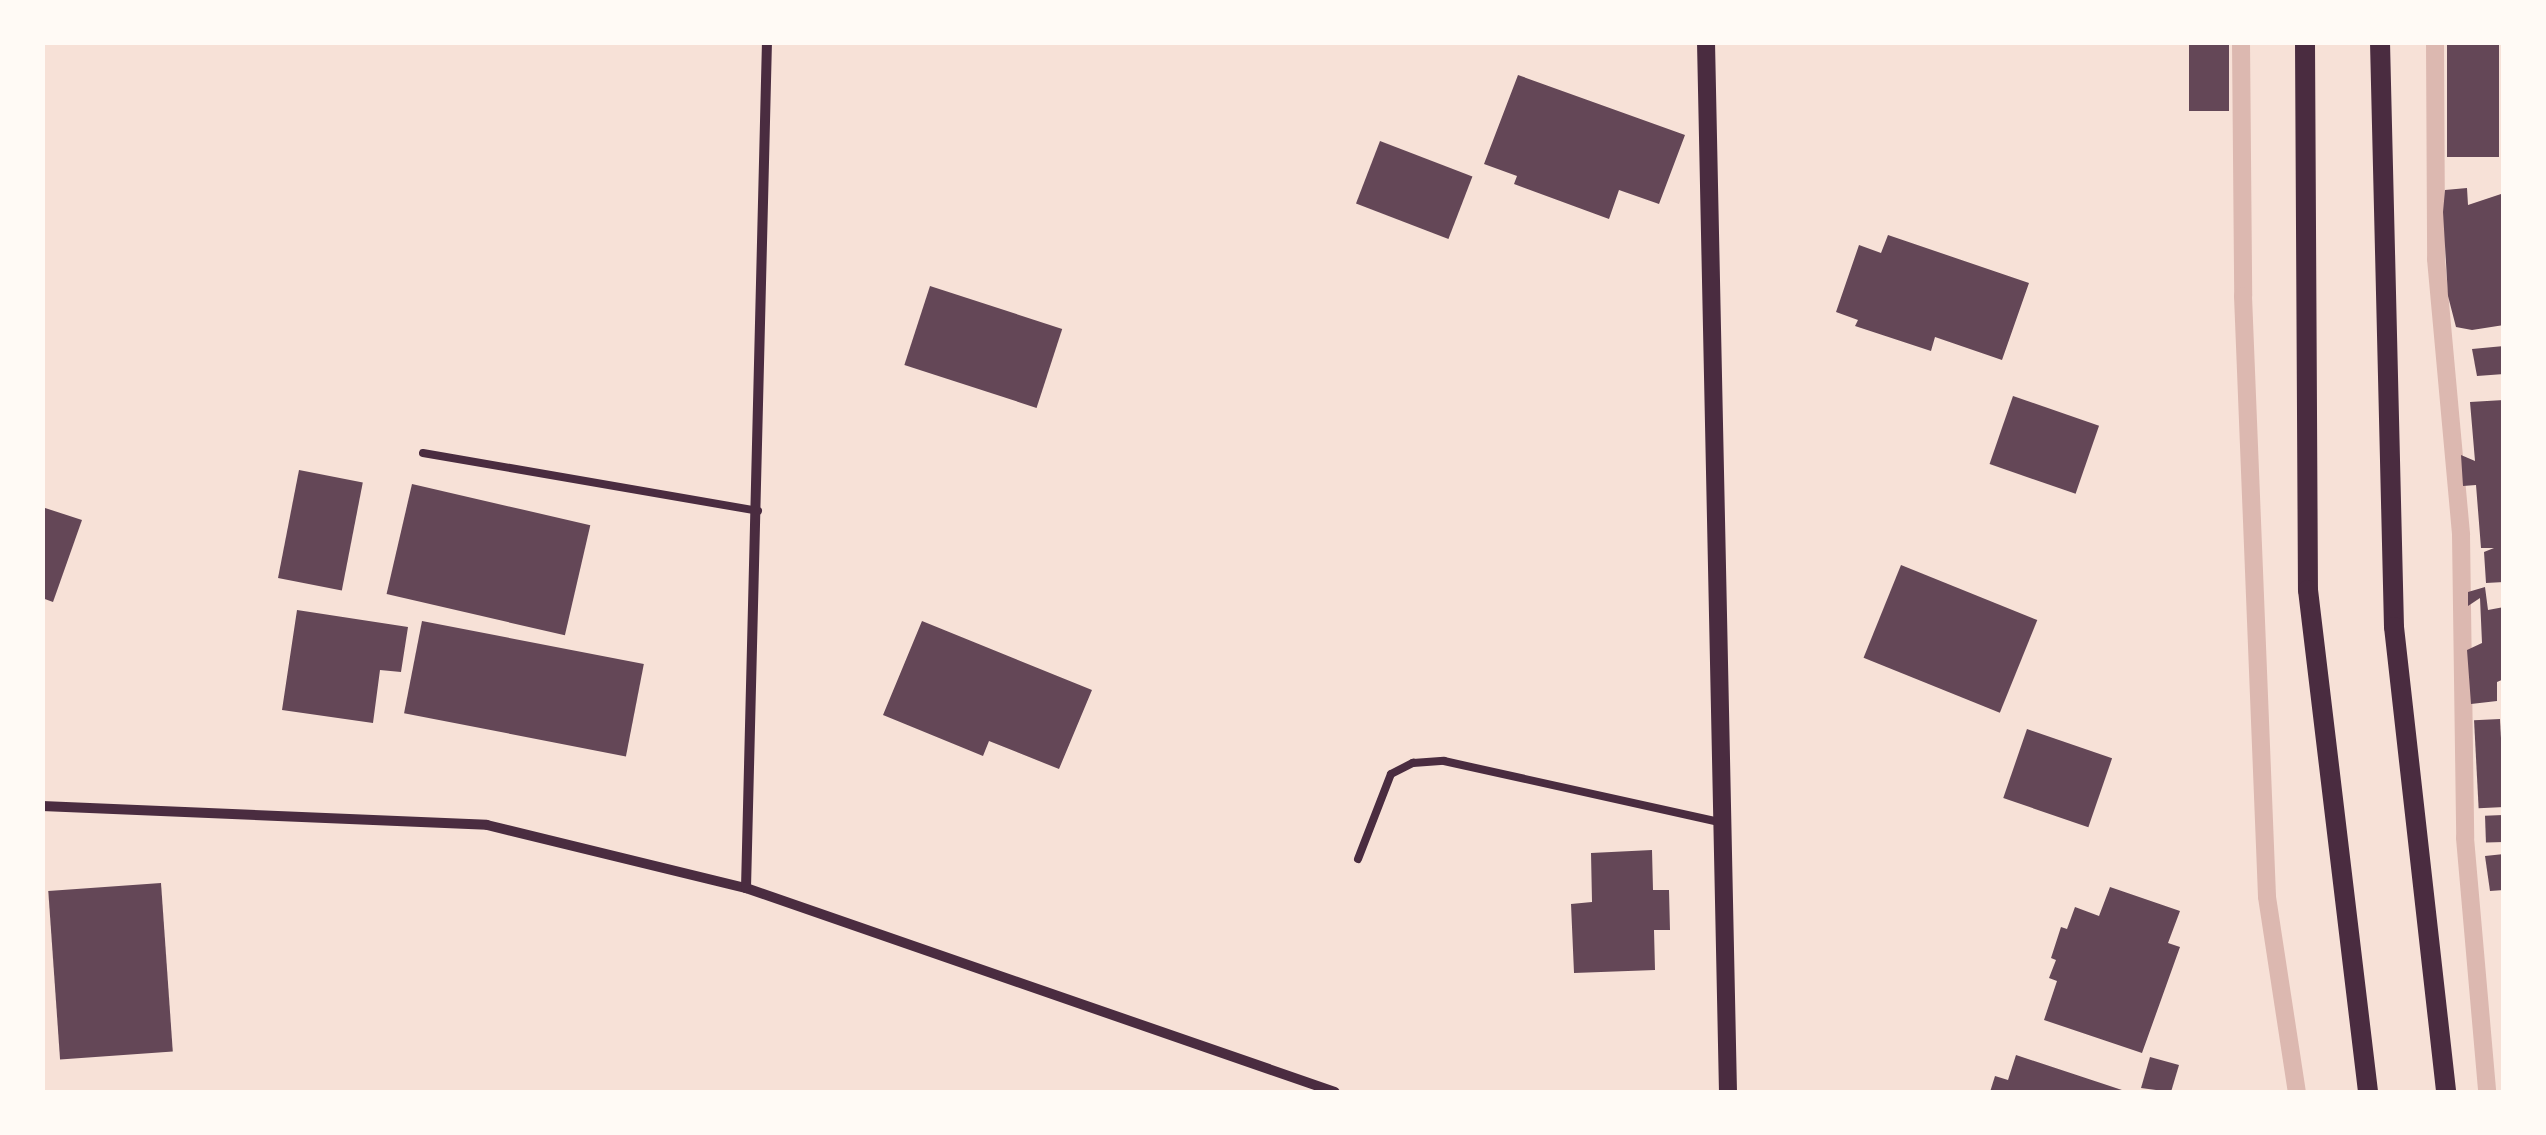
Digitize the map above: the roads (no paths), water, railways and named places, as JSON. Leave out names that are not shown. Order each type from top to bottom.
[{"type":"main road","points":[[2305,42],[2308,590],[2368,1092]]},
{"type":"main road","points":[[2380,42],[2394,627],[2446,1092]]},
{"type":"street","points":[[746,888],[767,42]]},
{"type":"street","points":[[1706,42],[1731,1091]]},
{"type":"street","points":[[42,806],[486,825],[746,888],[1335,1092]]},
{"type":"lane","points":[[423,452],[758,512]]},
{"type":"lane","points":[[1358,859],[1391,774],[1413,763],[1444,761],[1723,823]]},
{"type":"waterway","points":[[2241,42],[2243,296],[2267,897],[2297,1092]]},
{"type":"waterway","points":[[2435,42],[2436,259],[2461,535],[2465,838],[2487,1092]]}]
